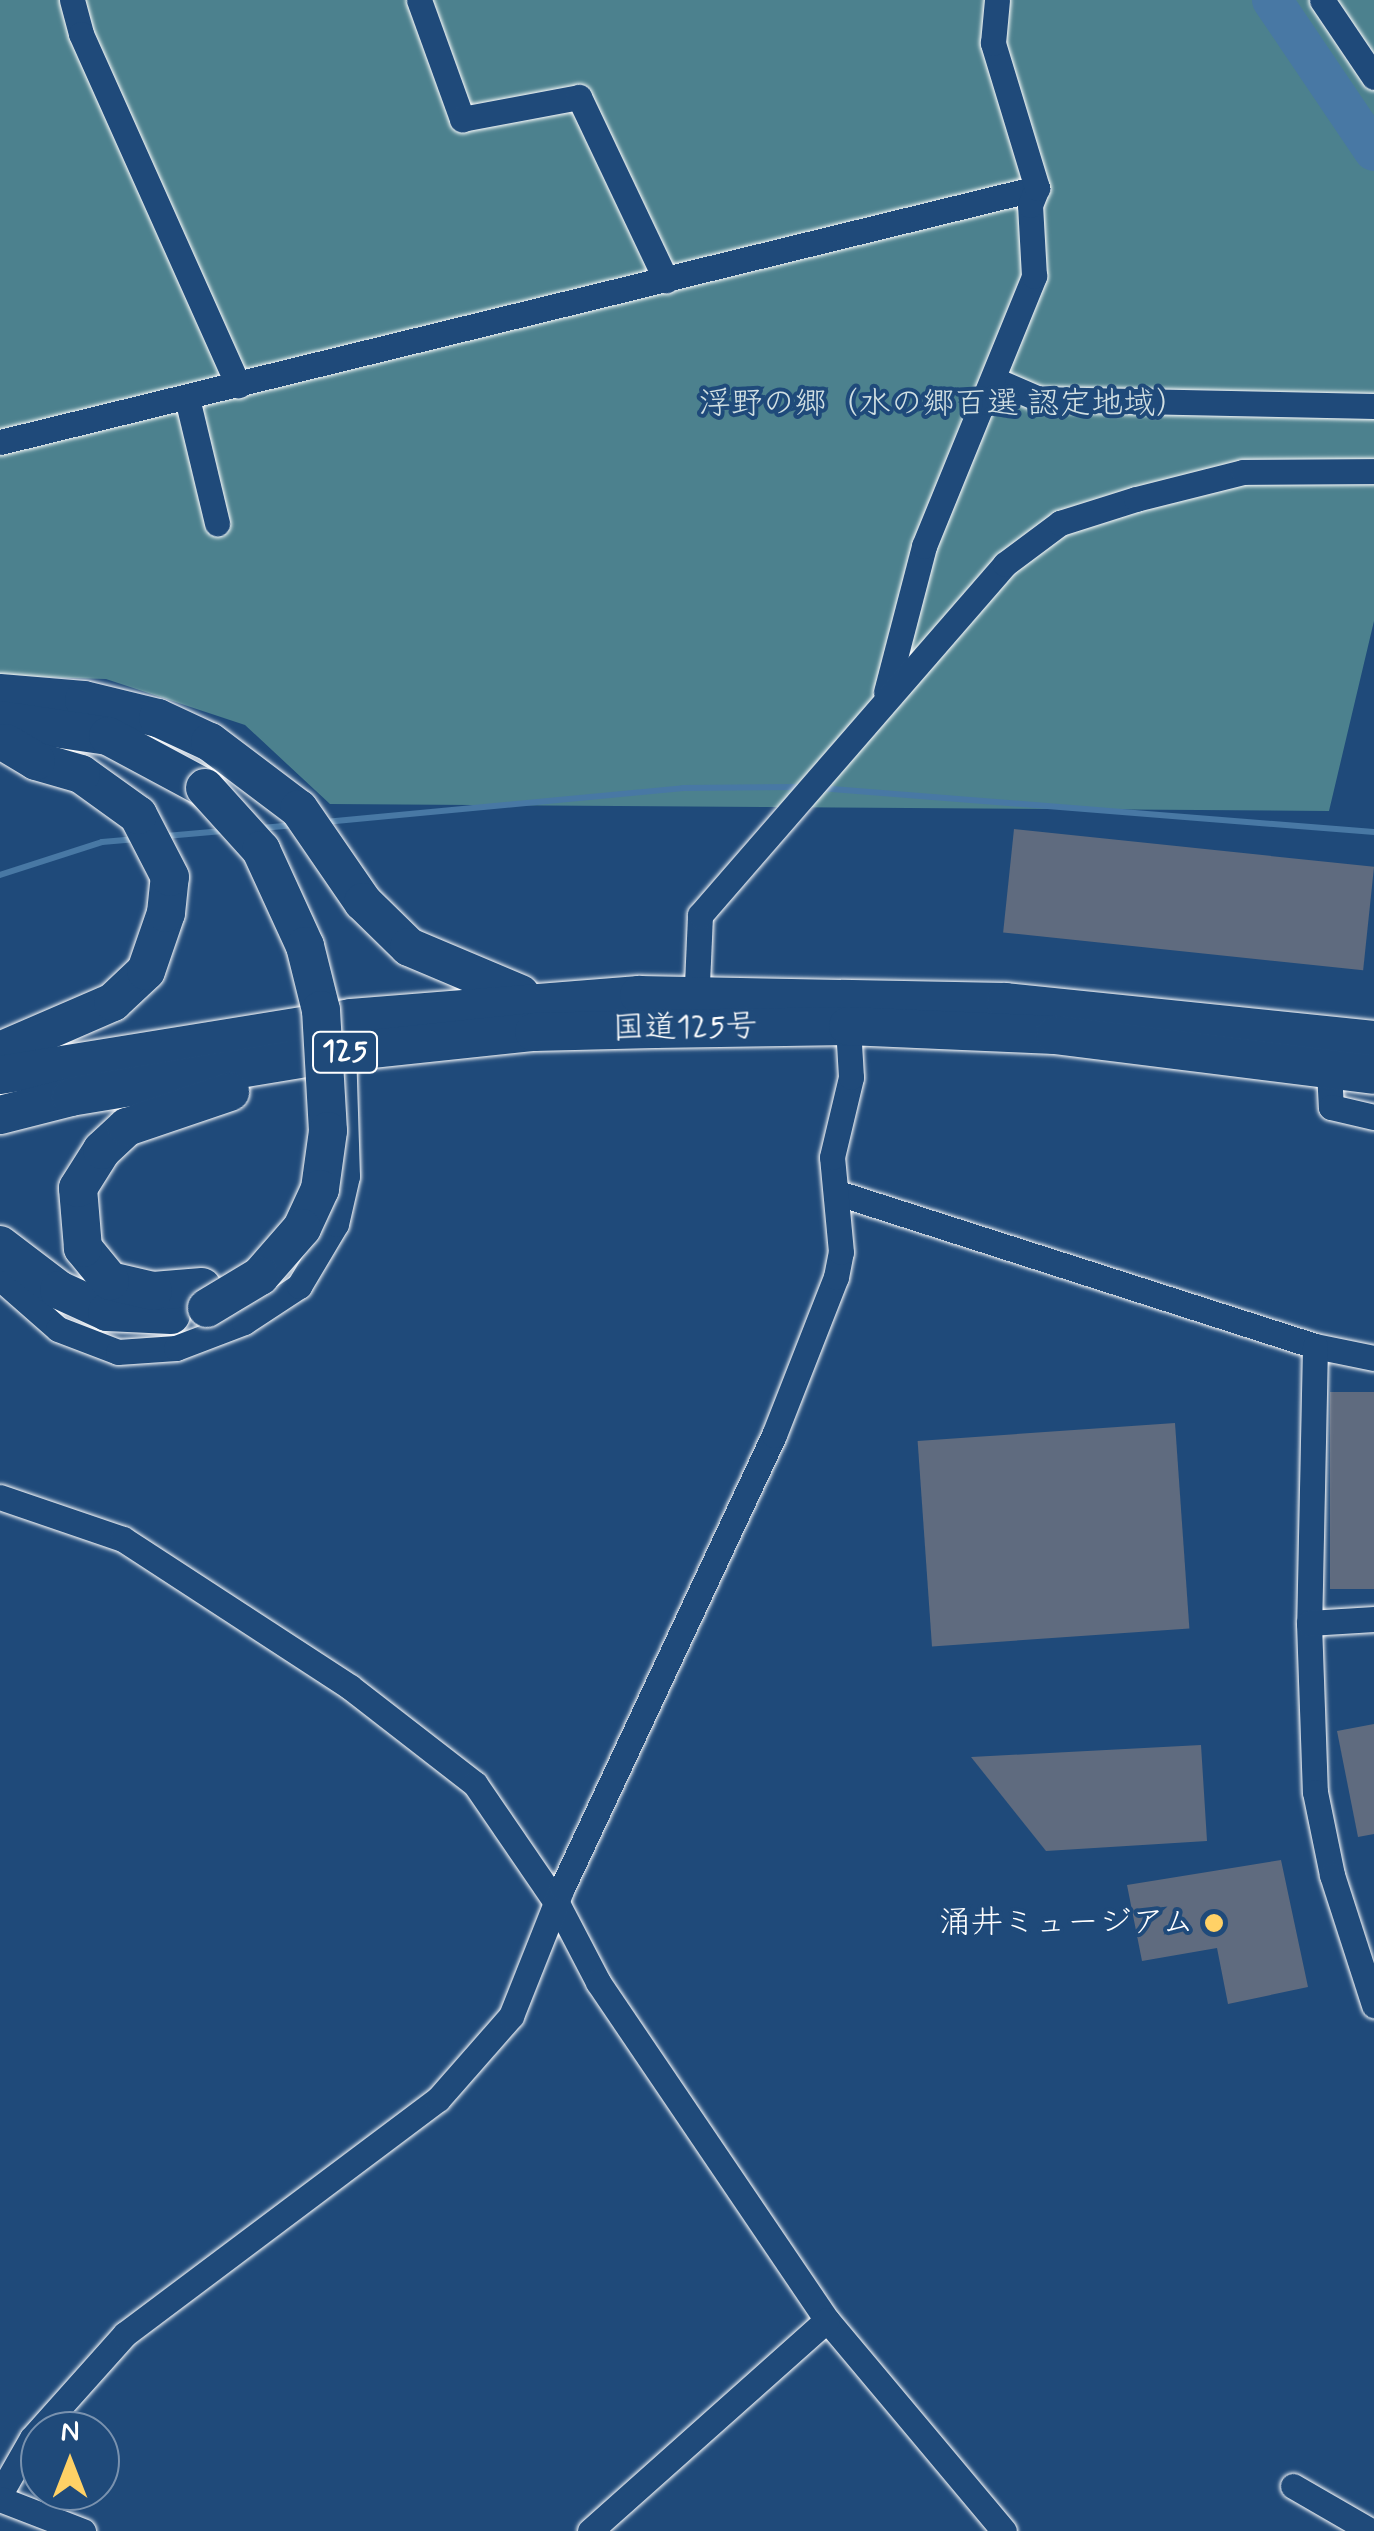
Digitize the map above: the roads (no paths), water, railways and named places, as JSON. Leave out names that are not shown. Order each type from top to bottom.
[{"type":"highway","points":[[0,693],[84,700],[158,718],[263,776],[326,846],[362,902],[409,947],[537,1000]]},
{"type":"highway","points":[[0,1244],[59,1290],[107,1312],[167,1316],[260,1276],[302,1228],[320,1189],[328,1132],[324,1034],[305,946],[261,850],[197,795],[108,736],[2,736]]},
{"type":"highway","points":[[0,1051],[114,1002],[146,971],[166,913],[170,877],[138,815],[82,774],[36,761],[2,736]]},
{"type":"highway","name":"国道125号","points":[[0,1075],[351,1018],[537,1000],[696,1010],[848,1026],[1055,1035],[1374,1075]]},
{"type":"highway","name":"国道125号","points":[[0,1115],[288,1060],[696,1010],[1006,1002],[1374,1040]]},
{"type":"highway","points":[[205,1298],[152,1292],[110,1281],[82,1248],[78,1188],[102,1150],[127,1128],[184,1103],[252,1086],[288,1060]]},
{"type":"street","points":[[72,0],[80,34],[238,385]]},
{"type":"street","points":[[419,0],[462,120],[578,96],[666,280]]},
{"type":"street","points":[[885,697],[924,546],[995,380],[1034,276],[1030,205],[1037,188],[994,43],[997,0]]},
{"type":"street","points":[[1322,0],[1374,77]]},
{"type":"street","points":[[0,442],[1037,188]]},
{"type":"street","points":[[995,380],[1039,400],[1374,406]]},
{"type":"street","points":[[186,398],[216,522]]},
{"type":"street","points":[[696,1010],[700,915],[885,697],[1005,564],[1060,523],[1243,472],[1374,471]]},
{"type":"street","points":[[83,2531],[0,2496],[32,2438],[124,2334],[438,2099],[511,2016],[818,1327],[841,1252],[832,1157],[851,1078],[848,1026]]},
{"type":"street","points":[[0,1278],[58,1329],[118,1352],[176,1348],[244,1322],[300,1286],[336,1224],[347,1176],[343,1052]]},
{"type":"street","points":[[1329,1070],[1331,1107],[1374,1117]]},
{"type":"street","points":[[838,1193],[1315,1346],[1374,1358]]},
{"type":"street","points":[[1315,1346],[1309,1622],[1315,1792],[1332,1875],[1374,2005]]},
{"type":"street","points":[[0,1497],[122,1539],[246,1614],[424,1740],[474,1784],[558,1905],[598,1982],[827,2320],[1004,2531]]},
{"type":"street","points":[[1309,1622],[1374,1618]]},
{"type":"street","points":[[590,2531],[827,2320]]},
{"type":"street","points":[[1292,2486],[1371,2531]]},
{"type":"waterway","points":[[1272,0],[1374,151]]},
{"type":"waterway","points":[[325,822],[683,788],[801,787]]},
{"type":"waterway","points":[[819,788],[1374,832]]},
{"type":"waterway","points":[[261,828],[293,825]]},
{"type":"waterway","points":[[166,836],[223,831]]},
{"type":"waterway","points":[[0,875],[102,842],[134,839]]},
{"type":"place","name":"涌井ミュージアム","points":[[1214,1923]]},
{"type":"park label","name":"浮野の郷（水の郷百選 認定地域）","points":[[943,404]]}]
